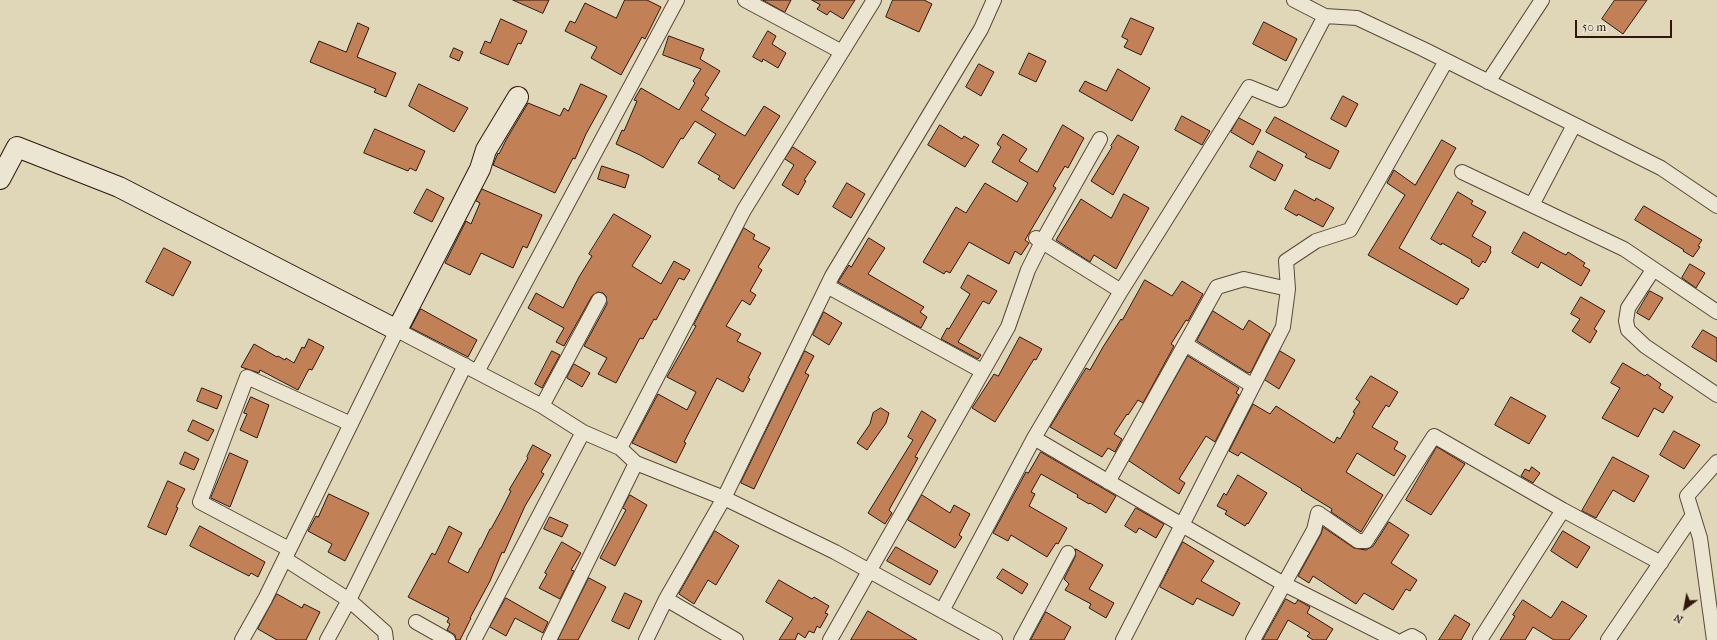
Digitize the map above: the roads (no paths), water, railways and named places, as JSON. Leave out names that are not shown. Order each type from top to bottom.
[{"type":"street","points":[[327,640],[471,369],[677,0]]},
{"type":"street","points":[[745,0],[842,52]]},
{"type":"street","points":[[620,448],[744,210],[874,0]]},
{"type":"street","points":[[646,640],[666,599],[724,498],[827,286],[981,29],[994,0]]},
{"type":"street","points":[[1294,0],[1325,16],[1357,18],[1446,61],[1661,168],[1717,206]]},
{"type":"street","points":[[1488,82],[1542,0]]},
{"type":"street","points":[[942,611],[1034,438],[1121,291],[1248,87],[1281,100],[1325,16]]},
{"type":"street","points":[[1124,640],[1283,327],[1288,289],[1286,261],[1316,241],[1350,230],[1446,61]]},
{"type":"street","points":[[242,640],[265,599],[397,330],[480,169],[486,150],[518,97]]},
{"type":"street","points":[[1532,205],[1574,125]]},
{"type":"street","points":[[830,640],[1008,327],[1039,240],[1100,139]]},
{"type":"street","points":[[0,179],[17,147],[119,187],[542,406],[583,432],[620,448],[636,463],[724,498],[835,552],[995,640]]},
{"type":"street","points":[[1462,172],[1624,249],[1717,312]]},
{"type":"street","points":[[1039,240],[1121,291]]},
{"type":"street","points":[[1653,270],[1628,308],[1626,321],[1628,330],[1645,346],[1717,394]]},
{"type":"street","points":[[1108,482],[1217,287],[1244,279],[1288,289]]},
{"type":"street","points":[[827,286],[982,371]]},
{"type":"street","points":[[542,406],[600,300]]},
{"type":"street","points":[[1185,344],[1253,386]]},
{"type":"street","points":[[351,424],[247,376],[200,502],[287,554],[349,600],[385,632],[386,640]]},
{"type":"street","points":[[474,640],[583,432]]},
{"type":"street","points":[[1253,640],[1314,530],[1318,513],[1358,541],[1366,541],[1434,436],[1563,510],[1661,563]]},
{"type":"street","points":[[1034,438],[1284,584],[1395,640]]},
{"type":"street","points":[[1714,640],[1700,538],[1687,496],[1717,462]]},
{"type":"street","points":[[549,640],[636,463]]},
{"type":"street","points":[[1480,640],[1563,510]]},
{"type":"street","points":[[1608,640],[1693,515]]},
{"type":"street","points":[[1021,640],[1068,553]]},
{"type":"street","points":[[666,599],[736,640]]},
{"type":"street","points":[[416,622],[448,640]]},
{"type":"street","points":[[1404,640],[1412,636],[1419,640]]}]
